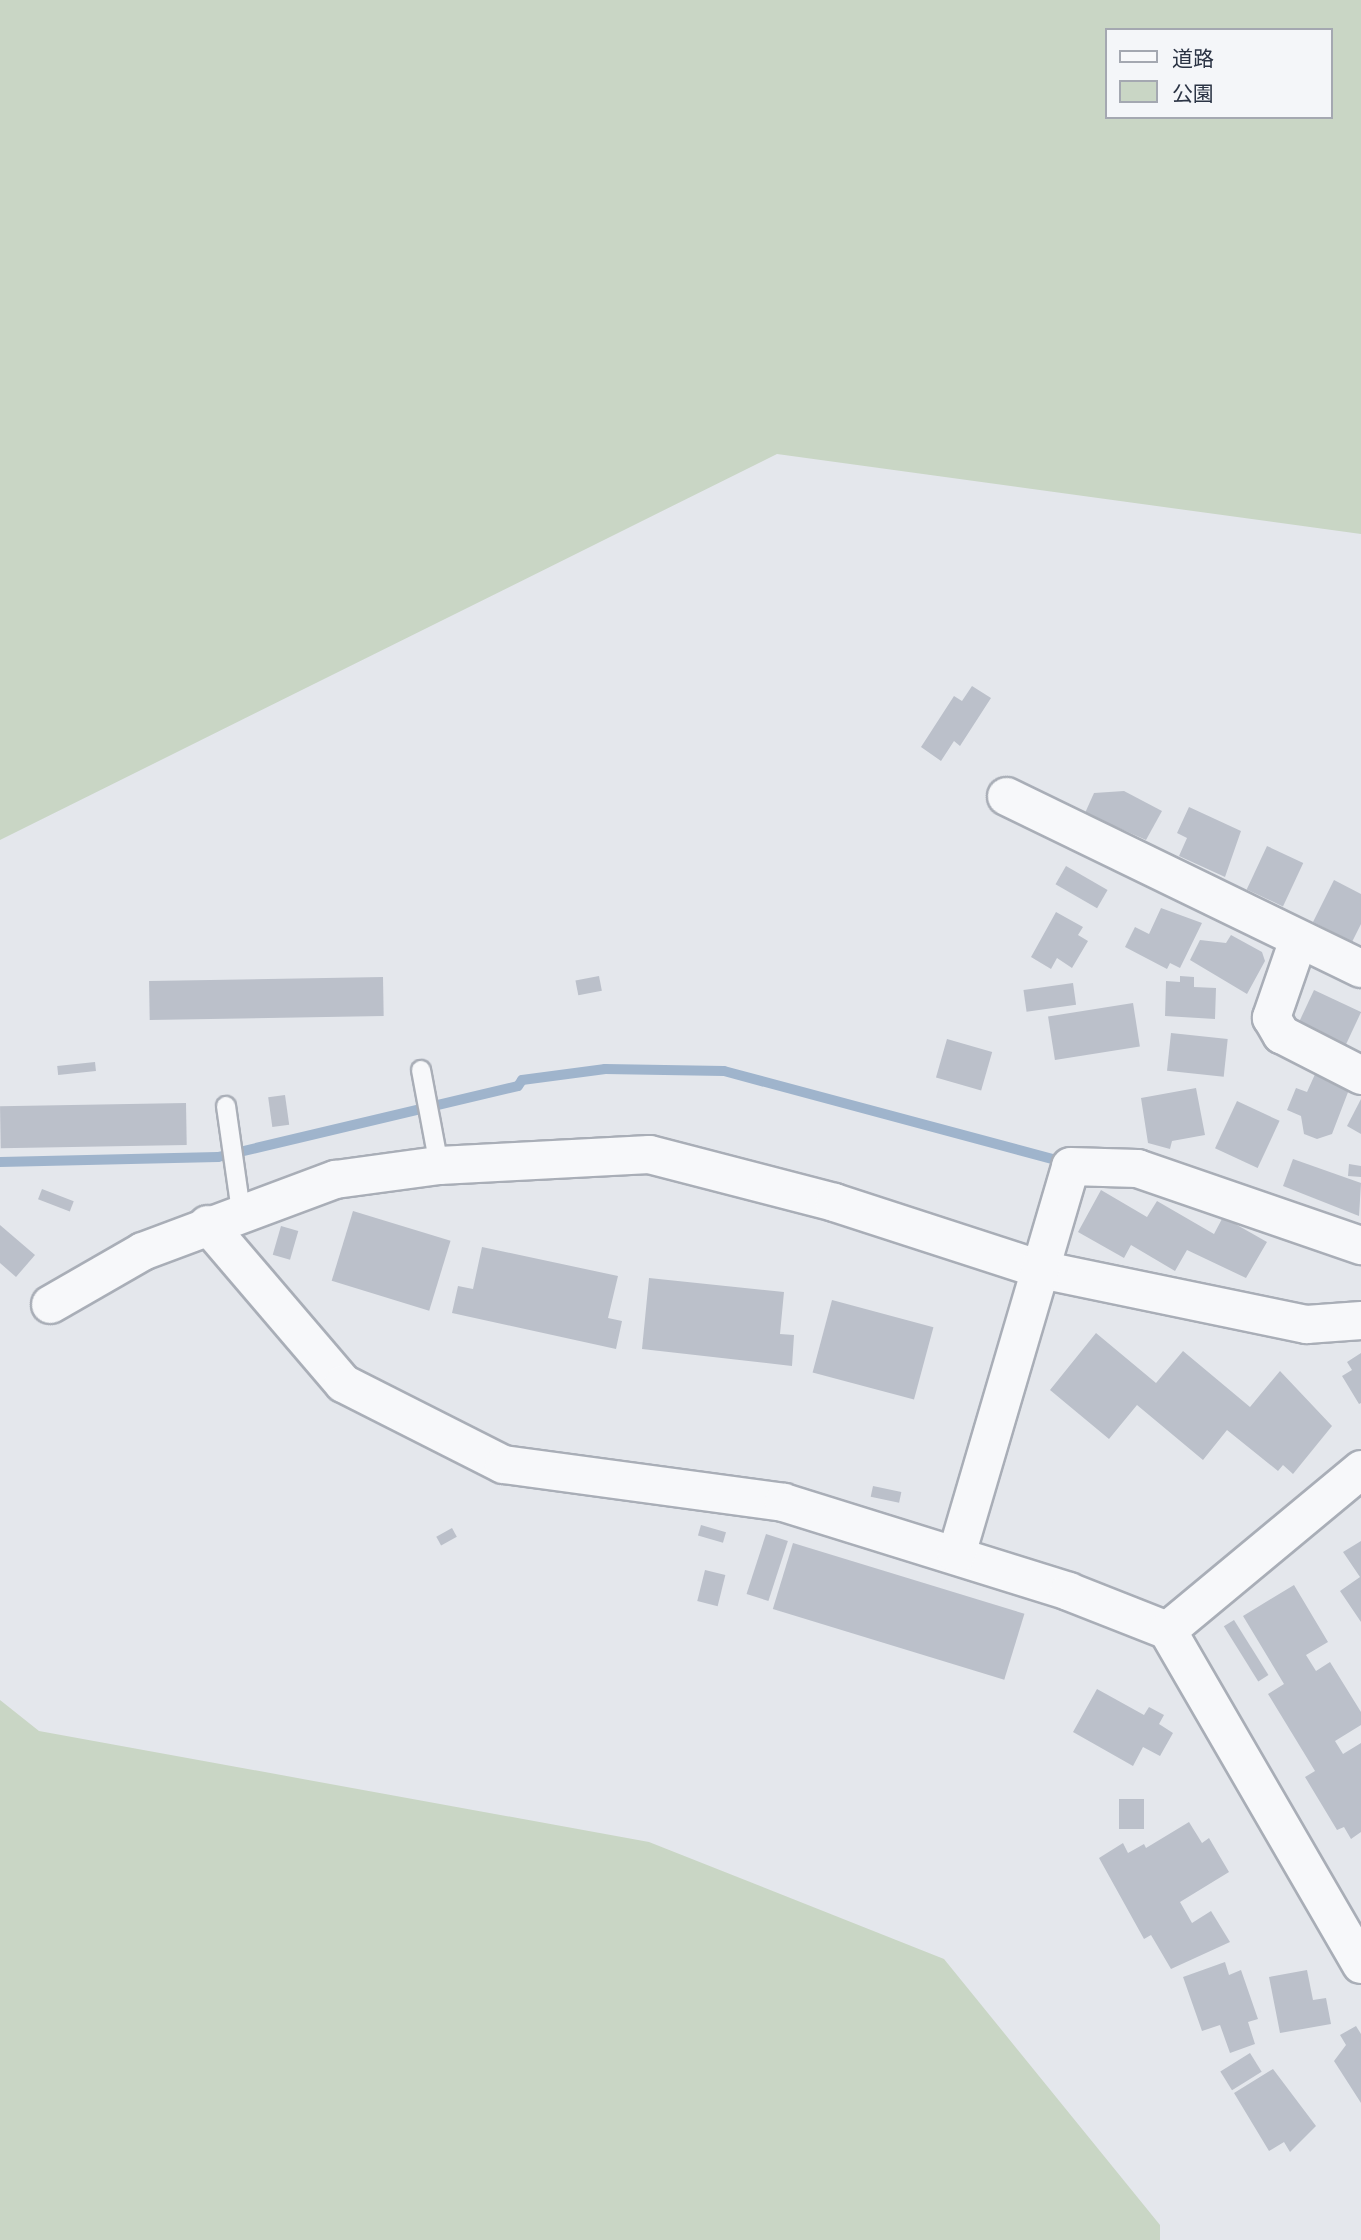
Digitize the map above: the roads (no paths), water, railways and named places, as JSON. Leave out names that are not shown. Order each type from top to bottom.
[{"type":"street","points":[[1006,796],[1361,968]]},
{"type":"street","points":[[1298,939],[1271,1017],[1281,1034],[1361,1075]]},
{"type":"street","points":[[50,1304],[142,1251],[207,1224],[335,1179],[439,1165],[649,1154],[834,1202],[1040,1269],[1306,1324],[1361,1320]]},
{"type":"street","points":[[956,1554],[1070,1166],[1137,1168],[1361,1245]]},
{"type":"street","points":[[207,1224],[343,1382],[503,1464],[783,1502],[956,1554],[1167,1630],[1361,1964]]},
{"type":"street","points":[[1167,1630],[1361,1469]]},
{"type":"lane","points":[[421,1070],[439,1165]]},
{"type":"lane","points":[[226,1106],[242,1211]]},
{"type":"waterway","points":[[0,1162],[218,1157],[518,1086],[522,1080],[605,1069],[724,1071],[1064,1162]]}]
